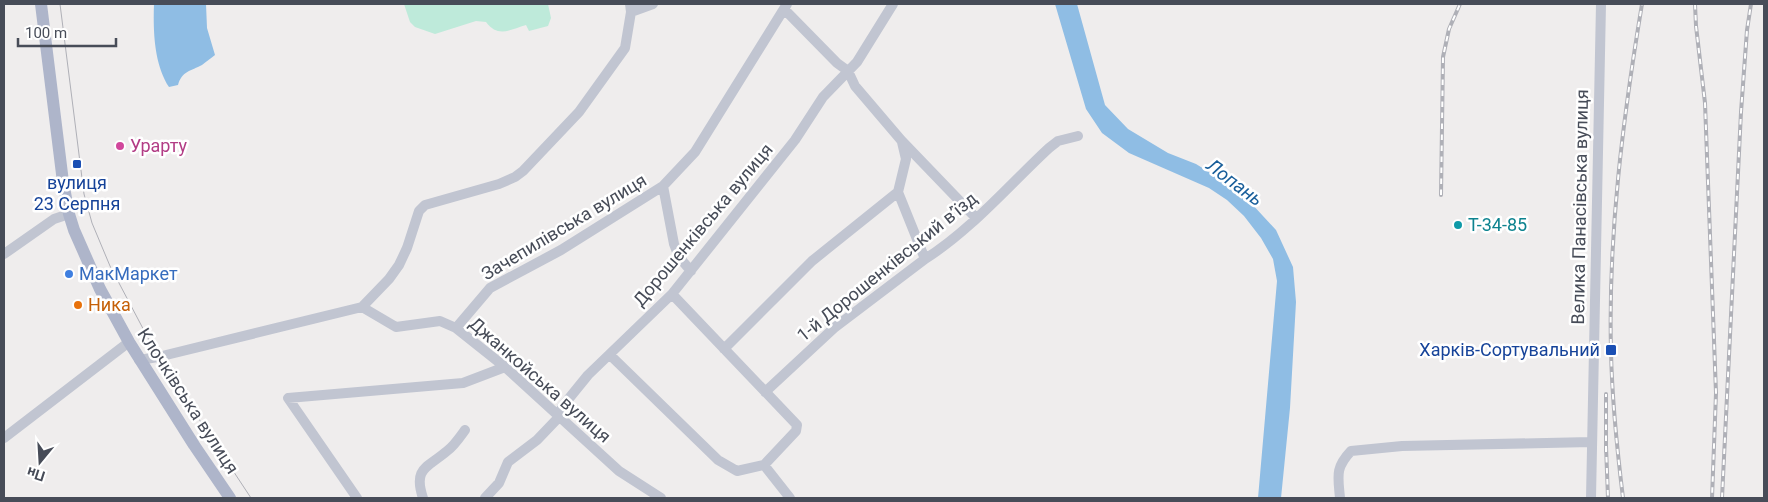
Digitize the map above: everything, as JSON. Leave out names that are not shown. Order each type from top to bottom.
[{"type":"main road","name":"Клочківська вулиця","points":[[41,4],[63,182],[69,214],[77,237],[100,289],[139,360],[230,498]]},
{"type":"street","points":[[139,360],[362,307],[389,279],[399,265],[407,248],[419,211],[425,205],[500,184],[515,177],[579,112],[625,48],[631,8],[653,4]]},
{"type":"street","name":"Дорошенківська вулиця","points":[[486,498],[499,483],[508,462],[538,440],[559,417],[562,407],[588,375],[672,294],[795,140],[823,98],[857,62],[893,4]]},
{"type":"street","name":"Велика Панасівська вулиця","points":[[1591,498],[1600,4]]},
{"type":"street","points":[[785,7],[836,63],[848,71],[855,86],[901,140],[976,218]]},
{"type":"street","name":"Зачепилівська вулиця","points":[[456,328],[490,288],[562,250],[663,186],[695,152],[785,7]]},
{"type":"street","name":"1-й Дорошенківський в’їзд","points":[[765,392],[834,328],[938,250],[976,218],[1049,148],[1058,141],[1078,136]]},
{"type":"street","points":[[901,140],[906,159],[898,192],[925,259]]},
{"type":"street","points":[[663,186],[674,244],[679,257],[691,270]]},
{"type":"street","points":[[724,349],[812,261],[898,192]]},
{"type":"street","points":[[4,254],[54,219],[69,214]]},
{"type":"street","points":[[610,354],[718,460],[729,468],[736,471],[764,465],[796,431],[797,425],[672,294]]},
{"type":"street","name":"Джанкойська вулиця","points":[[362,307],[396,327],[440,321],[456,328],[505,366],[619,471],[661,498]]},
{"type":"street","points":[[4,438],[129,342]]},
{"type":"street","points":[[357,498],[288,398],[463,383],[505,366]]},
{"type":"street","points":[[423,498],[419,477],[426,467],[449,450],[465,430]]},
{"type":"street","points":[[1340,498],[1340,466],[1351,451],[1402,446],[1591,442]]},
{"type":"street","points":[[764,465],[790,498]]},
{"type":"green space","points":[[404,4],[548,4],[551,18],[548,26],[529,31],[526,25],[499,31],[490,27],[486,22],[476,21],[435,34],[415,27],[410,22]]},
{"type":"water","points":[[154,4],[206,4],[207,28],[215,55],[202,65],[184,74],[178,85],[169,87],[157,58],[154,36]]},
{"type":"water","points":[[1055,4],[1077,4],[1105,105],[1128,129],[1168,153],[1196,164],[1225,182],[1251,203],[1276,230],[1293,267],[1296,302],[1290,408],[1281,498],[1258,498],[1277,281],[1273,259],[1261,238],[1244,216],[1227,200],[1209,188],[1129,153],[1102,133],[1086,109]]},
{"type":"tram line","points":[[60,4],[84,194],[92,223],[110,266],[158,357],[251,498]]},
{"type":"railway","points":[[1441,195],[1443,57],[1449,29],[1460,4]]},
{"type":"railway","points":[[1623,498],[1615,424],[1612,369],[1612,264],[1614,220],[1623,133],[1642,4]]},
{"type":"railway","points":[[1695,4],[1705,103],[1716,393],[1712,498]]},
{"type":"railway","points":[[1722,498],[1741,112],[1747,30],[1751,4]]},
{"type":"railway","points":[[1606,394],[1606,452]]},
{"type":"railway","points":[[1606,446],[1608,498]]},
{"type":"place","name":"Урарту","points":[[120,146]]},
{"type":"place","name":"вулиця 23 Серпня","points":[[77,164]]},
{"type":"place","name":"Т-34-85","points":[[1458,225]]},
{"type":"place","name":"МакМаркет","points":[[69,274]]},
{"type":"place","name":"Ника","points":[[78,305]]},
{"type":"place","name":"Харків-Сортувальний","points":[[1611,350]]},
{"type":"water label","name":"Лопань","points":[[1235,182]]}]
